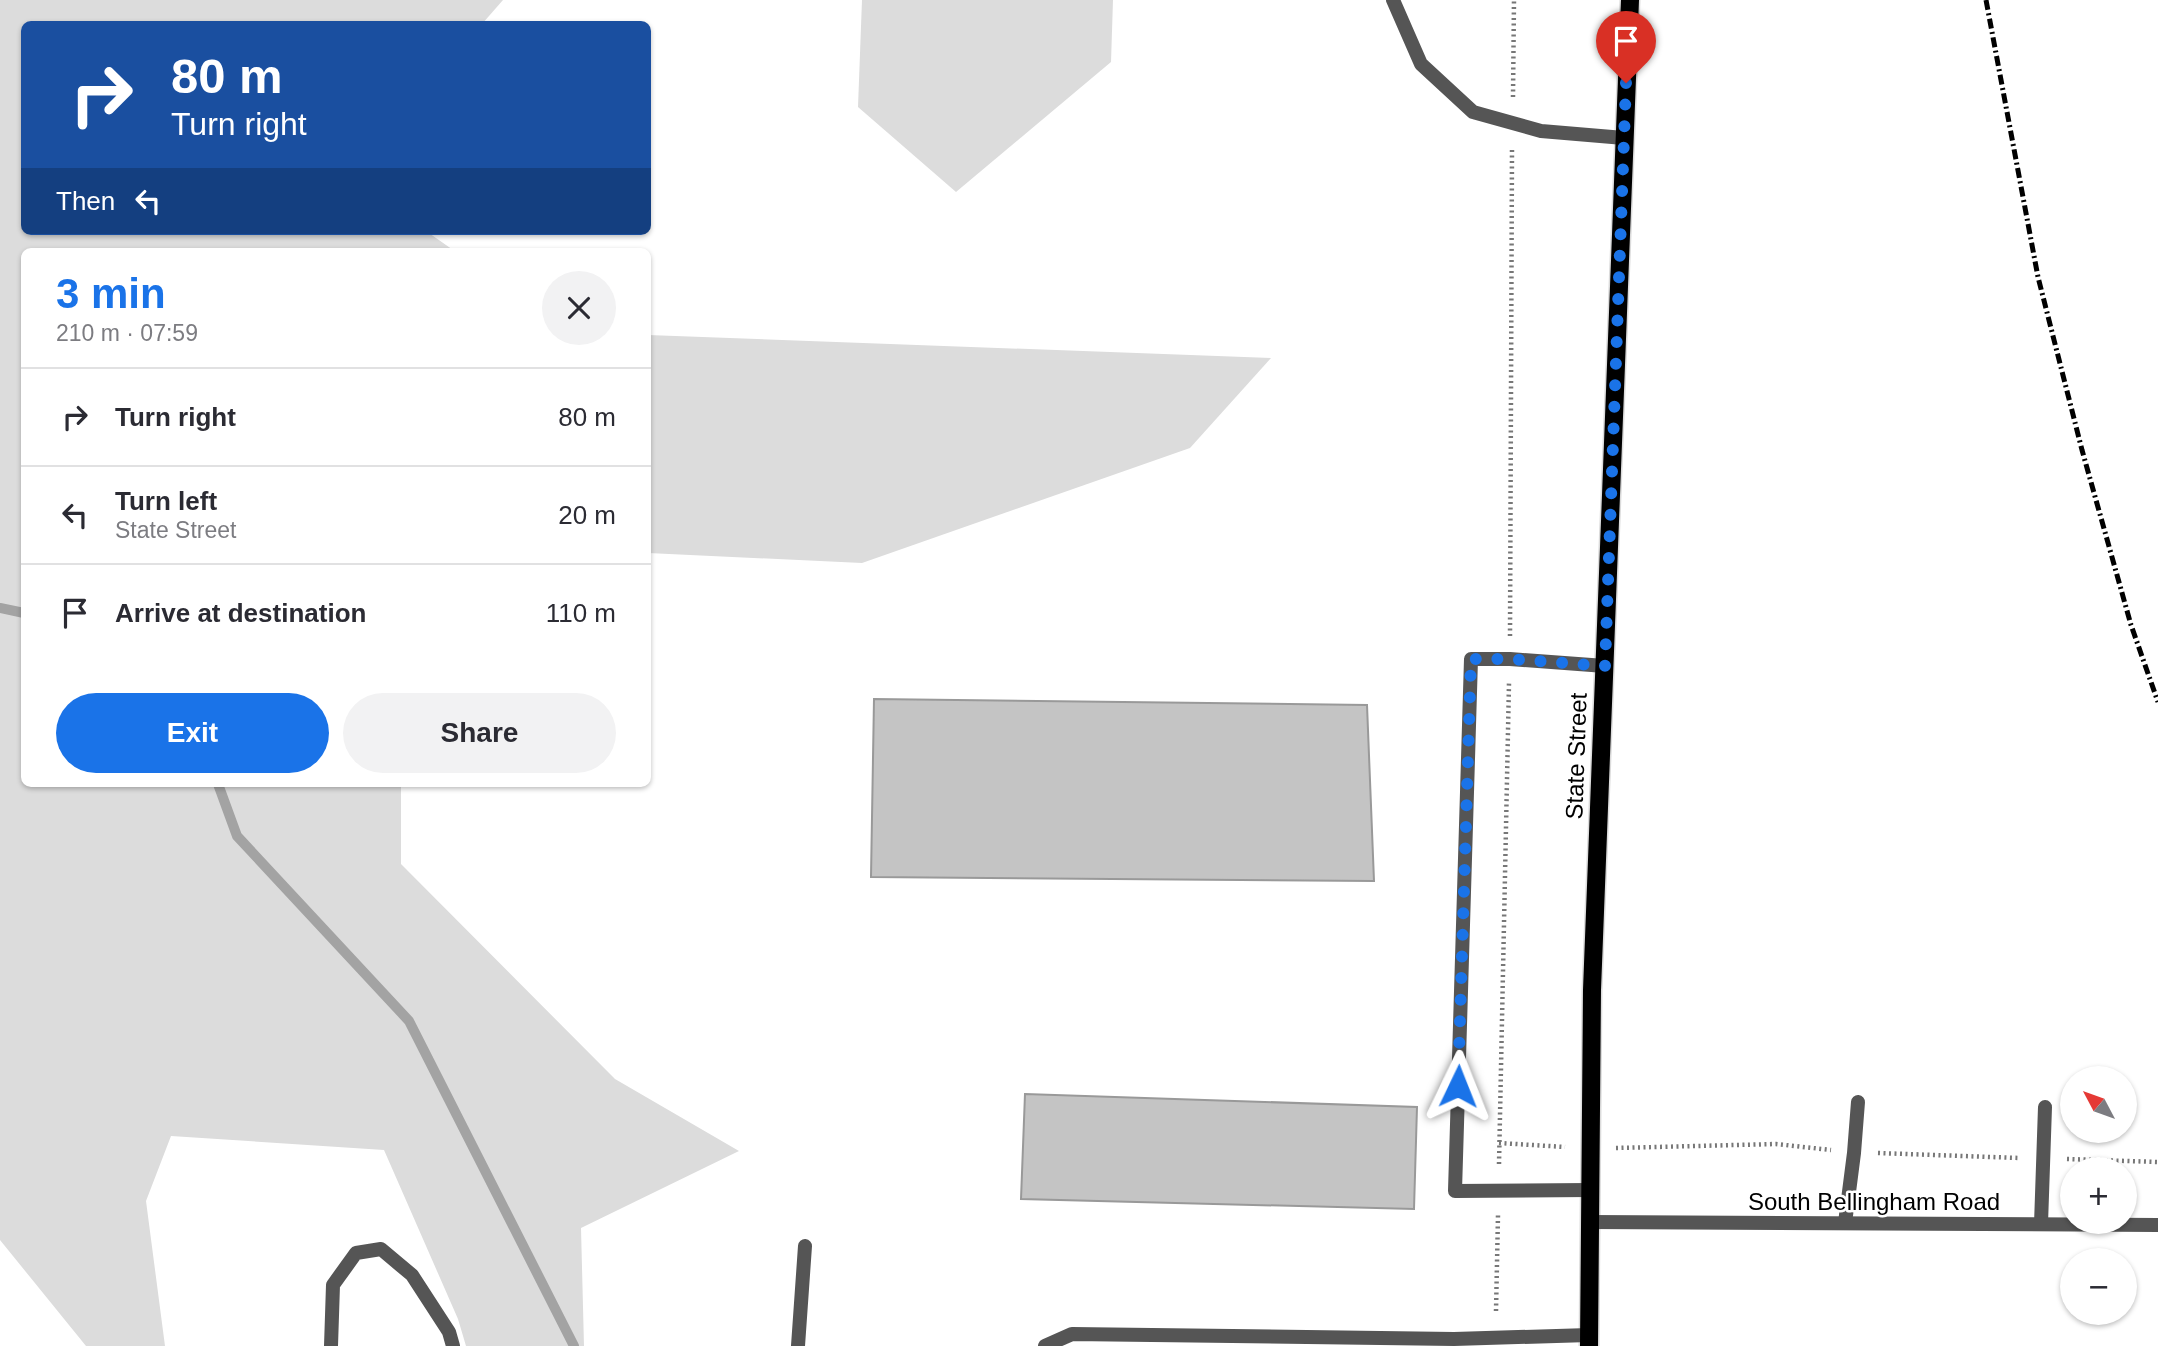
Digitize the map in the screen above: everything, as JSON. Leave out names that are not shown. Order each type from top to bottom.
[{"type":"main road","name":"State Street","points":[[1589,1340],[1592,990],[1630,0]]},
{"type":"street","points":[[1393,0],[1421,64],[1473,112],[1541,131],[1625,138]]},
{"type":"street","points":[[1590,1190],[1455,1191],[1471,659],[1605,666]]},
{"type":"street","points":[[1845,1223],[1858,1102]]},
{"type":"street","points":[[2041,1224],[2045,1107]]},
{"type":"street","name":"South Bellingham Road","points":[[1590,1222],[2158,1225]]},
{"type":"street","points":[[798,1346],[805,1246]]},
{"type":"street","points":[[331,1346],[333,1285],[356,1253],[381,1250],[412,1275],[449,1332],[453,1346]]},
{"type":"street","points":[[1045,1346],[1072,1334],[1589,1340]]},
{"type":"path","points":[[1495,1337],[1510,659],[1514,0]]},
{"type":"shaded area","points":[[0,0],[503,0],[485,21],[21,21],[21,235],[432,235],[450,248],[21,248],[21,787],[401,787],[401,864],[615,1079],[739,1151],[581,1228],[584,1346],[466,1346],[458,1319],[384,1150],[171,1136],[146,1201],[165,1346],[86,1346],[0,1240]]},
{"type":"shaded area","points":[[862,0],[1113,0],[1111,62],[956,192],[858,107]]},
{"type":"shaded area","points":[[651,335],[1271,358],[1190,448],[862,563],[651,553]]},
{"type":"building","points":[[874,699],[1367,705],[1374,881],[871,877]]},
{"type":"building","points":[[1025,1094],[1417,1107],[1414,1209],[1021,1199]]},
{"type":"waterway","points":[[0,608],[21,612]]},
{"type":"waterway","points":[[219,787],[237,836],[409,1021],[574,1346]]},
{"type":"railway","points":[[1986,0],[2038,277],[2082,450],[2131,625],[2158,702]]},
{"type":"route","points":[[1458,1086],[1471,659],[1605,666],[1626,83]]}]
